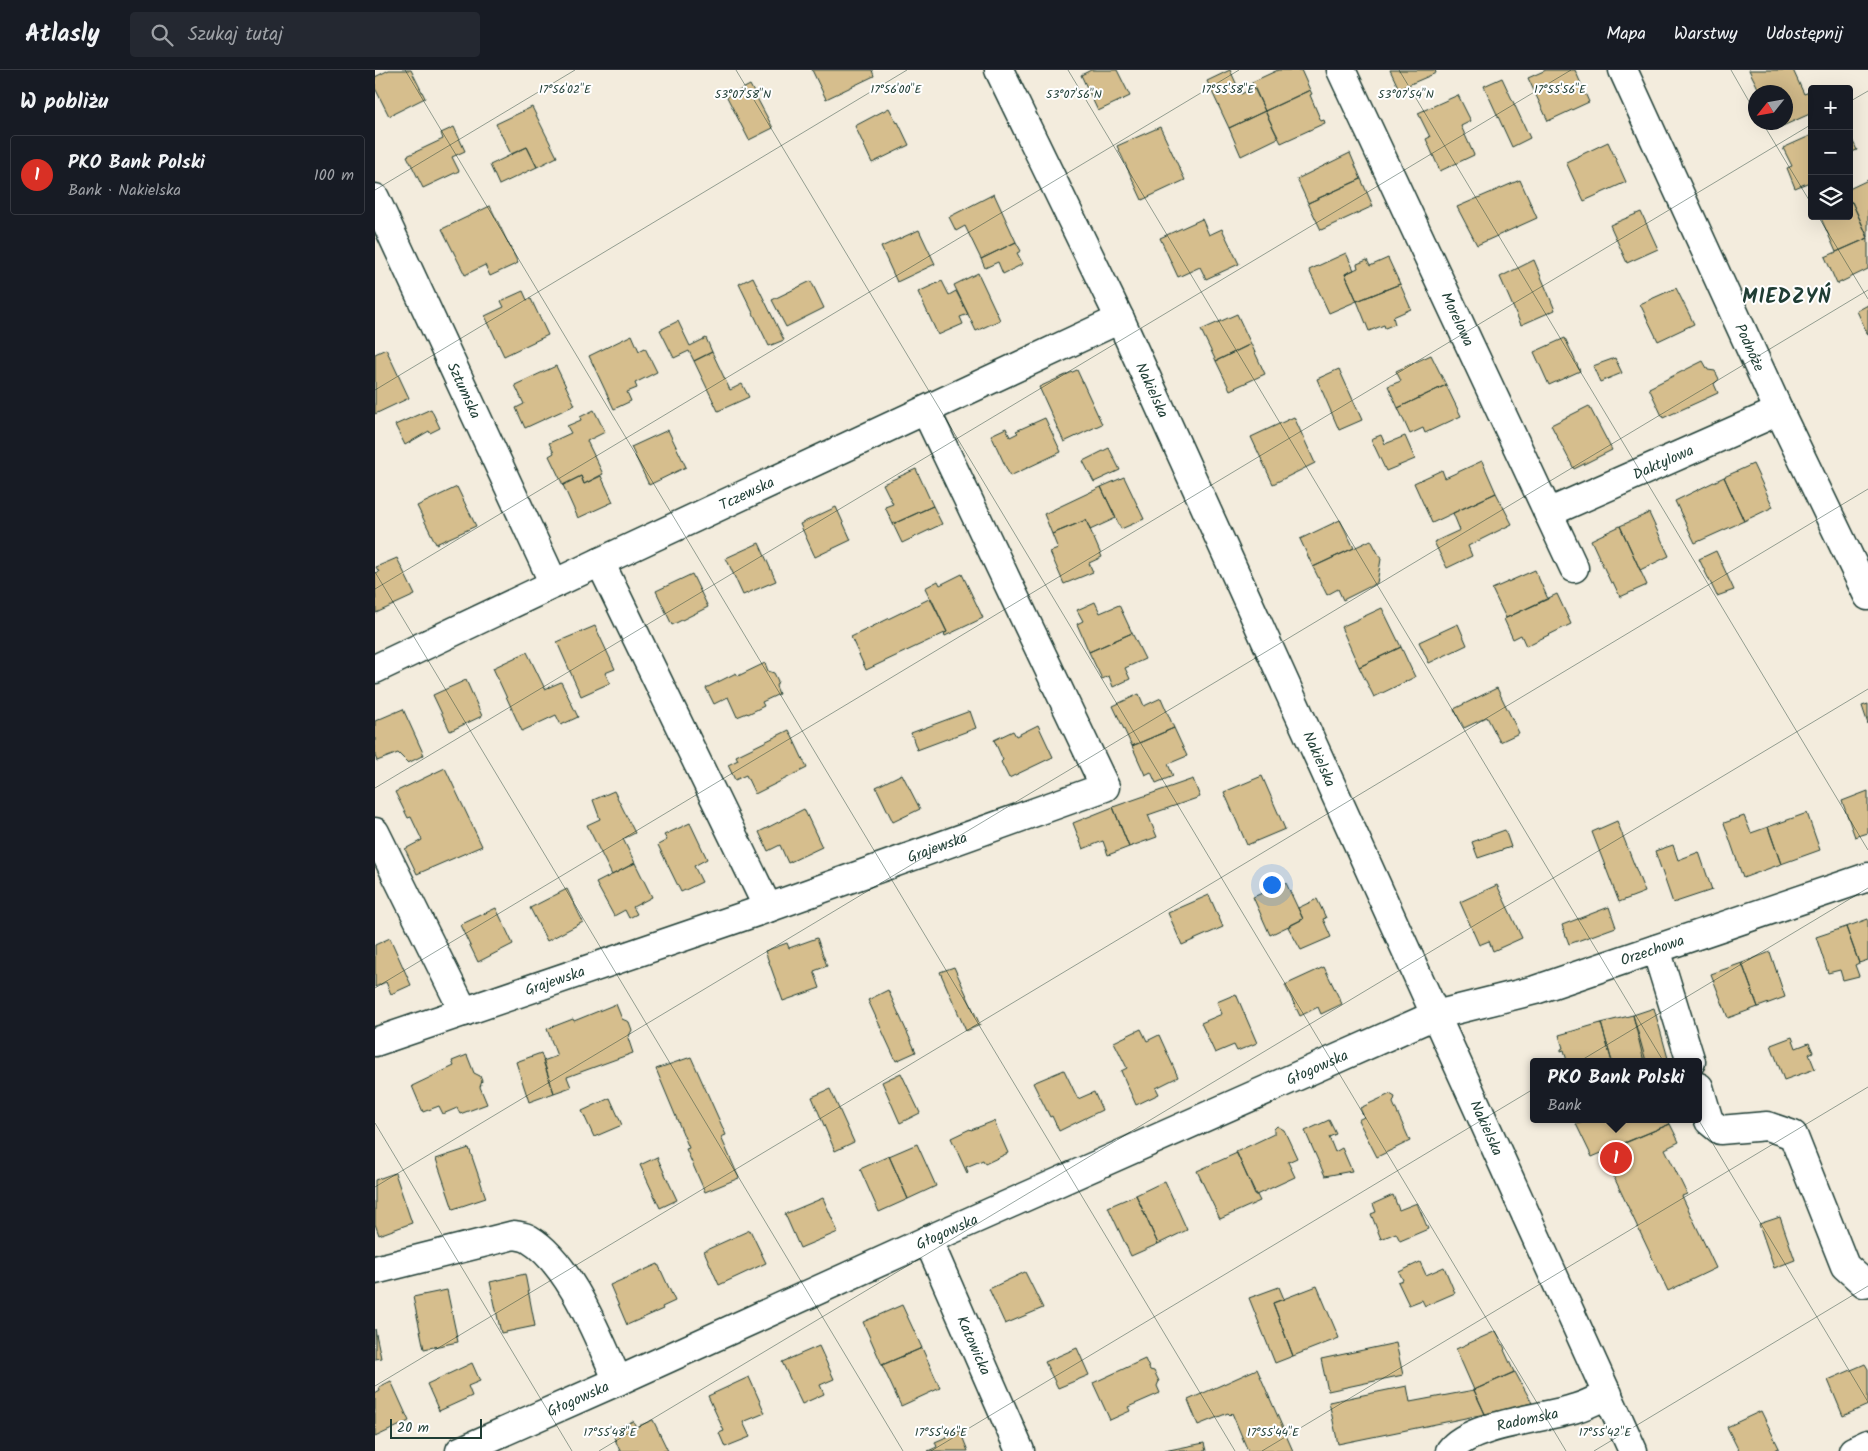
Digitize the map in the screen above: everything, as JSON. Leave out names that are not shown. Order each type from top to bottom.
[{"type":"street","name":"Nakielska","points":[[999,70],[1120,319],[1633,1451]]},
{"type":"street","name":"Morelowa","points":[[1341,70],[1574,568]]},
{"type":"street","name":"Podnóże","points":[[1623,70],[1779,411],[1868,596]]},
{"type":"street","name":"Sztumska","points":[[376,205],[555,584]]},
{"type":"street","name":"Tczewska","points":[[375,669],[1120,319]]},
{"type":"street","name":"Grajewska","points":[[375,1042],[767,908],[1105,787],[926,411]]},
{"type":"street","name":"Daktylowa","points":[[1548,513],[1779,411]]},
{"type":"street","points":[[600,562],[767,908]]},
{"type":"street","points":[[375,832],[464,1012]]},
{"type":"street","name":"Orzechowa","points":[[1435,1015],[1535,990],[1868,877]]},
{"type":"street","points":[[1656,949],[1690,1058]]},
{"type":"street","name":"Głogowska","points":[[460,1451],[619,1381],[928,1240],[1435,1015]]},
{"type":"street","points":[[1702,1097],[1709,1121],[1720,1130],[1767,1126],[1793,1135],[1845,1266],[1863,1283],[1868,1282]]},
{"type":"street","points":[[375,1270],[514,1235],[527,1238],[549,1256],[565,1276],[583,1307],[619,1381]]},
{"type":"street","name":"Katowicka","points":[[928,1240],[1020,1451]]},
{"type":"street","name":"Radomska","points":[[1450,1451],[1454,1446],[1477,1432],[1577,1408],[1608,1394]]},
{"type":"street","points":[[1853,1451],[1868,1444]]},
{"type":"building","points":[[389,70],[411,70],[425,98],[389,116],[375,88],[375,77]]},
{"type":"building","points":[[812,70],[872,70],[874,76],[826,99]]},
{"type":"building","points":[[1091,70],[1117,70],[1130,96],[1098,111],[1081,75]]},
{"type":"building","points":[[1230,70],[1241,94],[1254,88],[1265,111],[1229,128],[1207,81]]},
{"type":"building","points":[[1278,70],[1301,70],[1310,90],[1265,111],[1252,82]]},
{"type":"building","points":[[1390,70],[1435,70],[1436,73],[1399,89]]},
{"type":"building","points":[[1546,70],[1575,70],[1589,102],[1548,121],[1528,78]]},
{"type":"building","points":[[1749,70],[1793,70],[1804,94],[1808,92],[1808,115],[1793,121],[1793,85],[1756,85]]},
{"type":"building","points":[[1502,78],[1530,138],[1512,147],[1484,86]]},
{"type":"building","points":[[750,85],[773,128],[749,140],[727,97]]},
{"type":"building","points":[[1310,90],[1312,94],[1310,95],[1321,121],[1324,120],[1325,123],[1281,143],[1265,111]]},
{"type":"building","points":[[1458,95],[1471,121],[1461,126],[1474,155],[1440,171],[1426,139],[1430,137],[1418,113]]},
{"type":"building","points":[[532,107],[557,157],[537,167],[527,147],[511,154],[496,124]]},
{"type":"building","points":[[889,108],[909,145],[872,163],[855,126]]},
{"type":"building","points":[[1265,111],[1278,138],[1241,156],[1229,128]]},
{"type":"building","points":[[454,127],[465,151],[452,157],[459,171],[423,188],[407,156],[443,139],[441,133]]},
{"type":"building","points":[[1160,127],[1185,180],[1142,200],[1117,146]]},
{"type":"building","points":[[1808,137],[1808,183],[1795,188],[1787,168],[1792,166],[1783,148]]},
{"type":"building","points":[[1608,142],[1626,182],[1584,201],[1566,162]]},
{"type":"building","points":[[1853,142],[1857,150],[1853,152]]},
{"type":"building","points":[[527,147],[537,167],[499,185],[490,165]]},
{"type":"building","points":[[1350,153],[1361,179],[1308,203],[1297,179]]},
{"type":"building","points":[[1361,179],[1373,206],[1321,230],[1308,203]]},
{"type":"building","points":[[1520,180],[1537,218],[1477,245],[1457,207]]},
{"type":"building","points":[[1868,180],[1868,237],[1853,204],[1853,187]]},
{"type":"building","points":[[994,194],[1016,242],[981,259],[965,226],[956,231],[949,217]]},
{"type":"building","points":[[1853,204],[1868,238],[1836,252],[1822,220],[1853,220]]},
{"type":"building","points":[[490,206],[518,263],[490,276],[485,265],[465,275],[442,229]]},
{"type":"building","points":[[1641,212],[1658,249],[1627,263],[1610,225]]},
{"type":"building","points":[[1202,219],[1209,235],[1222,229],[1239,264],[1206,279],[1200,267],[1178,277],[1160,238]]},
{"type":"building","points":[[919,230],[935,264],[897,282],[881,247]]},
{"type":"building","points":[[1868,238],[1868,269],[1837,284],[1825,257]]},
{"type":"building","points":[[1016,242],[1021,251],[1017,253],[1023,264],[1003,274],[998,262],[985,268],[981,259]]},
{"type":"building","points":[[1346,253],[1354,270],[1345,274],[1357,301],[1329,313],[1309,270]]},
{"type":"building","points":[[1388,258],[1400,284],[1357,301],[1345,274],[1358,268],[1357,264],[1367,260],[1370,266]]},
{"type":"building","points":[[1534,260],[1555,310],[1521,325],[1500,277]]},
{"type":"building","points":[[978,273],[1000,320],[976,331],[954,285]]},
{"type":"building","points":[[753,277],[784,340],[769,346],[739,284]]},
{"type":"building","points":[[811,281],[824,308],[786,327],[772,300]]},
{"type":"building","points":[[942,281],[949,295],[956,291],[968,314],[960,317],[963,324],[938,335],[918,292]]},
{"type":"building","points":[[1400,284],[1411,309],[1393,317],[1395,324],[1385,328],[1384,325],[1369,331],[1357,301]]},
{"type":"building","points":[[1676,288],[1694,324],[1658,341],[1640,304]]},
{"type":"building","points":[[523,291],[527,300],[531,299],[548,335],[504,356],[485,316],[504,307],[501,301]]},
{"type":"building","points":[[1868,305],[1868,335],[1857,311]]},
{"type":"building","points":[[1237,314],[1251,344],[1216,361],[1201,330]]},
{"type":"building","points":[[678,321],[690,346],[706,338],[712,352],[694,361],[689,351],[674,358],[660,330]]},
{"type":"building","points":[[632,335],[639,351],[645,348],[657,372],[635,383],[637,388],[627,392],[631,401],[614,409],[589,356]]},
{"type":"building","points":[[1565,338],[1580,371],[1549,385],[1534,352]]},
{"type":"building","points":[[1251,344],[1265,374],[1230,390],[1216,361]]},
{"type":"building","points":[[386,349],[409,398],[375,414],[375,354]]},
{"type":"building","points":[[712,352],[730,390],[742,384],[749,397],[718,411],[694,361]]},
{"type":"building","points":[[1431,355],[1446,385],[1398,408],[1388,386],[1401,381],[1396,371]]},
{"type":"building","points":[[1615,358],[1622,373],[1600,382],[1593,366]]},
{"type":"building","points":[[1703,361],[1708,370],[1715,371],[1719,379],[1714,384],[1718,393],[1663,418],[1649,388]]},
{"type":"building","points":[[556,366],[575,405],[525,428],[516,408],[524,404],[515,385]]},
{"type":"building","points":[[1339,369],[1362,420],[1339,430],[1317,379]]},
{"type":"building","points":[[1077,370],[1102,424],[1064,442],[1039,387]]},
{"type":"building","points":[[1446,385],[1461,416],[1425,433],[1423,428],[1410,434],[1398,408]]},
{"type":"building","points":[[1589,406],[1612,450],[1574,469],[1551,425]]},
{"type":"building","points":[[431,409],[440,428],[430,433],[429,431],[405,445],[395,425]]},
{"type":"building","points":[[594,410],[605,432],[587,441],[603,474],[584,484],[581,476],[563,485],[549,456],[554,453],[549,443],[571,433],[567,426],[581,420],[580,417]]},
{"type":"building","points":[[1294,417],[1315,463],[1273,484],[1251,437]]},
{"type":"building","points":[[1045,418],[1061,452],[1010,476],[991,435],[1006,428],[1010,437],[1018,433],[1016,431]]},
{"type":"building","points":[[668,430],[686,467],[649,485],[631,447]]},
{"type":"building","points":[[1381,435],[1385,444],[1405,436],[1415,459],[1386,471],[1371,439]]},
{"type":"building","points":[[1109,448],[1120,470],[1094,482],[1083,461]]},
{"type":"building","points":[[1482,461],[1496,493],[1432,523],[1414,483],[1442,470],[1445,478]]},
{"type":"building","points":[[1753,464],[1773,507],[1744,521],[1724,477]]},
{"type":"building","points":[[916,469],[933,506],[893,524],[885,507],[893,504],[883,484]]},
{"type":"building","points":[[581,476],[584,484],[601,476],[613,502],[578,518],[563,485]]},
{"type":"building","points":[[1124,477],[1144,519],[1121,529],[1101,487]]},
{"type":"building","points":[[1724,477],[1744,521],[1695,543],[1675,501]]},
{"type":"building","points":[[457,487],[476,526],[436,544],[417,506]]},
{"type":"building","points":[[1101,487],[1116,518],[1090,530],[1086,520],[1052,534],[1044,514]]},
{"type":"building","points":[[1496,493],[1512,524],[1468,546],[1472,556],[1447,568],[1434,542],[1460,530],[1453,513]]},
{"type":"building","points":[[933,506],[942,524],[902,543],[893,524]]},
{"type":"building","points":[[836,507],[851,540],[815,557],[800,524]]},
{"type":"building","points":[[1649,513],[1669,556],[1640,570],[1620,526]]},
{"type":"building","points":[[1086,520],[1102,557],[1089,563],[1093,572],[1064,584],[1050,552],[1058,549],[1052,534]]},
{"type":"building","points":[[1340,520],[1354,548],[1313,567],[1300,539]]},
{"type":"building","points":[[1620,526],[1647,585],[1620,597],[1613,582],[1611,583],[1591,540]]},
{"type":"building","points":[[1371,540],[1381,559],[1377,583],[1343,600],[1338,589],[1327,595],[1313,567]]},
{"type":"building","points":[[759,543],[776,581],[743,595],[726,558]]},
{"type":"building","points":[[1716,551],[1734,590],[1717,596],[1699,559]]},
{"type":"building","points":[[397,558],[415,595],[376,613],[375,573],[379,572],[376,567]]},
{"type":"building","points":[[1535,570],[1548,599],[1506,618],[1492,589]]},
{"type":"building","points":[[692,574],[708,607],[672,625],[656,591]]},
{"type":"building","points":[[962,574],[983,618],[945,636],[944,633],[947,632],[925,588],[938,581],[940,585]]},
{"type":"building","points":[[1557,594],[1571,624],[1526,646],[1521,635],[1513,639],[1504,619]]},
{"type":"building","points":[[931,598],[947,632],[866,670],[851,637]]},
{"type":"building","points":[[1095,602],[1100,613],[1119,605],[1132,633],[1089,652],[1077,624],[1083,621],[1077,610]]},
{"type":"building","points":[[1382,608],[1401,647],[1359,667],[1341,627]]},
{"type":"building","points":[[1458,624],[1467,645],[1429,663],[1419,642]]},
{"type":"building","points":[[595,626],[615,669],[605,673],[610,683],[581,696],[557,642]]},
{"type":"building","points":[[1132,633],[1145,659],[1125,668],[1130,679],[1113,687],[1109,676],[1102,679],[1089,652]]},
{"type":"building","points":[[1401,647],[1415,677],[1374,697],[1359,667]]},
{"type":"building","points":[[527,652],[545,689],[561,682],[578,717],[561,725],[556,715],[522,731],[493,668]]},
{"type":"building","points":[[765,663],[768,671],[774,673],[778,681],[776,686],[779,694],[762,702],[764,706],[737,717],[728,697],[714,704],[706,688],[736,673],[738,676]]},
{"type":"building","points":[[466,680],[482,716],[450,731],[433,695]]},
{"type":"building","points":[[1497,688],[1519,733],[1500,742],[1487,717],[1464,728],[1454,709]]},
{"type":"building","points":[[1139,694],[1144,706],[1161,698],[1174,728],[1132,746],[1113,706]]},
{"type":"building","points":[[1868,704],[1868,724],[1862,706]]},
{"type":"building","points":[[403,709],[424,755],[408,763],[398,753],[377,761],[375,756],[375,721]]},
{"type":"building","points":[[970,711],[976,728],[917,750],[911,733]]},
{"type":"building","points":[[1038,725],[1053,757],[1009,778],[1001,762],[1003,760],[994,740],[1013,731],[1016,736]]},
{"type":"building","points":[[1174,728],[1187,756],[1168,764],[1173,776],[1156,783],[1151,772],[1145,775],[1132,746]]},
{"type":"building","points":[[789,730],[807,768],[755,794],[746,775],[735,780],[728,765],[738,760],[736,756]]},
{"type":"building","points":[[445,768],[482,846],[417,874],[405,849],[422,840],[411,817],[408,818],[395,792]]},
{"type":"building","points":[[902,774],[920,809],[893,822],[876,787]]},
{"type":"building","points":[[1262,776],[1285,829],[1247,845],[1224,792]]},
{"type":"building","points":[[1193,779],[1200,797],[1148,815],[1157,837],[1129,847],[1113,807]]},
{"type":"building","points":[[614,791],[635,833],[623,839],[635,863],[612,875],[587,825],[600,819],[593,800]]},
{"type":"building","points":[[1868,791],[1868,833],[1855,837],[1842,801]]},
{"type":"building","points":[[1113,807],[1129,847],[1108,855],[1103,841],[1083,849],[1073,823]]},
{"type":"building","points":[[804,809],[822,847],[788,863],[780,845],[768,851],[759,832]]},
{"type":"building","points":[[1807,813],[1820,850],[1781,864],[1768,827]]},
{"type":"building","points":[[1744,816],[1751,833],[1768,827],[1781,864],[1743,878],[1724,823]]},
{"type":"building","points":[[1617,821],[1645,892],[1619,902],[1592,832]]},
{"type":"building","points":[[690,823],[707,859],[694,866],[702,882],[681,892],[658,845],[667,840],[664,835]]},
{"type":"building","points":[[1505,830],[1511,847],[1478,858],[1472,842]]},
{"type":"building","points":[[1673,845],[1678,860],[1699,852],[1712,890],[1673,903],[1655,851]]},
{"type":"building","points":[[635,863],[652,897],[633,907],[637,914],[629,918],[625,910],[614,916],[596,883]]},
{"type":"building","points":[[1286,883],[1303,919],[1270,935],[1253,897]]},
{"type":"building","points":[[1497,885],[1522,938],[1493,951],[1489,941],[1479,945],[1460,902]]},
{"type":"building","points":[[567,889],[583,922],[547,941],[530,908]]},
{"type":"building","points":[[1209,895],[1223,927],[1182,945],[1168,913]]},
{"type":"building","points":[[1317,899],[1326,918],[1323,919],[1331,937],[1301,950],[1288,927],[1303,919],[1298,908]]},
{"type":"building","points":[[1609,907],[1616,927],[1569,944],[1562,925]]},
{"type":"building","points":[[496,908],[513,944],[478,962],[460,925]]},
{"type":"building","points":[[1868,919],[1868,960],[1859,963],[1846,927]]},
{"type":"building","points":[[1846,927],[1859,963],[1855,965],[1859,976],[1843,980],[1840,970],[1828,973],[1816,937]]},
{"type":"building","points":[[390,938],[411,985],[391,994],[386,982],[375,987],[375,945]]},
{"type":"building","points":[[817,938],[827,966],[814,971],[820,988],[783,1001],[765,951],[787,943],[789,948]]},
{"type":"building","points":[[1770,952],[1785,997],[1758,1007],[1742,963]]},
{"type":"building","points":[[1742,963],[1758,1007],[1728,1018],[1711,974]]},
{"type":"building","points":[[954,967],[980,1025],[966,1031],[940,972]]},
{"type":"building","points":[[1324,967],[1342,1004],[1321,1014],[1318,1007],[1300,1016],[1285,985]]},
{"type":"building","points":[[888,990],[916,1052],[896,1061],[868,1000]]},
{"type":"building","points":[[1236,994],[1257,1043],[1237,1051],[1234,1045],[1215,1053],[1201,1023],[1222,1014],[1217,1002]]},
{"type":"building","points":[[616,1004],[622,1019],[629,1022],[632,1030],[628,1038],[633,1053],[567,1077],[571,1087],[554,1093],[543,1061],[557,1056],[547,1029],[573,1019],[574,1021]]},
{"type":"building","points":[[1654,1008],[1668,1058],[1643,1058],[1633,1015]]},
{"type":"building","points":[[1633,1015],[1645,1058],[1611,1058],[1601,1023]]},
{"type":"building","points":[[1601,1023],[1611,1058],[1566,1058],[1564,1050],[1561,1051],[1563,1048],[1559,1035]]},
{"type":"building","points":[[1141,1029],[1147,1041],[1159,1035],[1178,1077],[1156,1088],[1159,1094],[1136,1105],[1121,1071],[1127,1068],[1114,1042]]},
{"type":"building","points":[[1792,1037],[1796,1048],[1809,1043],[1813,1052],[1809,1054],[1815,1069],[1784,1080],[1771,1045]]},
{"type":"building","points":[[541,1053],[554,1093],[529,1102],[516,1062]]},
{"type":"building","points":[[467,1055],[474,1073],[480,1076],[482,1081],[480,1087],[487,1104],[460,1114],[457,1108],[443,1114],[439,1106],[423,1112],[412,1086],[454,1066],[452,1061]]},
{"type":"building","points":[[691,1057],[726,1135],[721,1137],[739,1178],[705,1192],[686,1149],[689,1148],[656,1069]]},
{"type":"building","points":[[1064,1070],[1078,1099],[1094,1092],[1102,1110],[1059,1131],[1033,1083]]},
{"type":"building","points":[[901,1073],[920,1113],[900,1123],[882,1082]]},
{"type":"building","points":[[830,1089],[854,1142],[835,1151],[812,1097]]},
{"type":"building","points":[[1390,1094],[1395,1097],[1393,1103],[1410,1141],[1377,1157],[1358,1120],[1364,1117],[1360,1108]]},
{"type":"building","points":[[610,1098],[622,1125],[594,1137],[582,1111]]},
{"type":"building","points":[[1329,1120],[1336,1134],[1329,1137],[1335,1152],[1342,1148],[1352,1171],[1325,1176],[1305,1131]]},
{"type":"building","points":[[994,1121],[1008,1153],[985,1164],[983,1160],[966,1167],[967,1173],[951,1138]]},
{"type":"building","points":[[1669,1123],[1670,1124],[1592,1157],[1576,1124]]},
{"type":"building","points":[[1670,1124],[1679,1142],[1665,1149],[1687,1194],[1682,1196],[1716,1268],[1668,1291],[1602,1152]]},
{"type":"building","points":[[1277,1126],[1284,1130],[1297,1158],[1288,1162],[1295,1177],[1256,1195],[1236,1152],[1274,1134],[1274,1129]]},
{"type":"building","points":[[917,1144],[936,1186],[908,1199],[889,1156]]},
{"type":"building","points":[[469,1148],[486,1198],[453,1209],[436,1159]]},
{"type":"building","points":[[1237,1153],[1255,1195],[1257,1195],[1260,1201],[1220,1219],[1197,1171]]},
{"type":"building","points":[[889,1156],[908,1199],[879,1212],[860,1169]]},
{"type":"building","points":[[657,1157],[677,1200],[660,1208],[640,1165]]},
{"type":"building","points":[[395,1173],[412,1223],[379,1235],[375,1224],[375,1180]]},
{"type":"building","points":[[1165,1181],[1187,1230],[1158,1244],[1136,1195]]},
{"type":"building","points":[[1136,1195],[1158,1244],[1131,1256],[1108,1207]]},
{"type":"building","points":[[1393,1195],[1399,1210],[1417,1203],[1428,1229],[1400,1241],[1396,1233],[1381,1239],[1371,1214],[1376,1212],[1373,1204]]},
{"type":"building","points":[[823,1198],[838,1232],[800,1248],[785,1214]]},
{"type":"building","points":[[1780,1217],[1795,1260],[1774,1268],[1759,1224]]},
{"type":"building","points":[[750,1230],[766,1263],[719,1285],[704,1251]]},
{"type":"building","points":[[1420,1262],[1426,1275],[1444,1267],[1455,1293],[1425,1306],[1422,1300],[1409,1305],[1398,1282],[1403,1280],[1399,1272]]},
{"type":"building","points":[[658,1264],[675,1301],[662,1307],[663,1309],[627,1325],[610,1285]]},
{"type":"building","points":[[1025,1272],[1043,1308],[1005,1324],[989,1289]]},
{"type":"building","points":[[525,1274],[535,1326],[501,1333],[490,1282]]},
{"type":"building","points":[[1317,1286],[1339,1338],[1293,1356],[1273,1303]]},
{"type":"building","points":[[1279,1287],[1284,1299],[1273,1303],[1293,1356],[1275,1363],[1249,1298]]},
{"type":"building","points":[[447,1290],[458,1342],[424,1349],[413,1297]]},
{"type":"building","points":[[902,1305],[922,1348],[882,1365],[863,1322]]},
{"type":"building","points":[[375,1329],[381,1358],[375,1359]]},
{"type":"building","points":[[1496,1331],[1514,1372],[1474,1390],[1456,1349]]},
{"type":"building","points":[[1396,1343],[1403,1375],[1328,1391],[1321,1359]]},
{"type":"building","points":[[819,1346],[834,1379],[820,1385],[824,1394],[802,1404],[782,1362]]},
{"type":"building","points":[[922,1348],[940,1388],[901,1406],[882,1365]]},
{"type":"building","points":[[1077,1348],[1089,1375],[1058,1388],[1045,1362]]},
{"type":"building","points":[[1145,1359],[1150,1370],[1154,1371],[1159,1381],[1157,1386],[1160,1393],[1128,1407],[1130,1411],[1110,1420],[1093,1383]]},
{"type":"building","points":[[472,1363],[480,1381],[468,1386],[472,1396],[439,1411],[427,1384]]},
{"type":"building","points":[[1865,1364],[1868,1369],[1868,1405],[1843,1416],[1828,1380]]},
{"type":"building","points":[[1257,1369],[1293,1451],[1248,1451],[1232,1413],[1198,1425],[1188,1400]]},
{"type":"building","points":[[1515,1372],[1532,1403],[1485,1414],[1474,1390]]},
{"type":"building","points":[[749,1377],[765,1413],[743,1422],[750,1437],[725,1447],[719,1433],[724,1431],[708,1396]]},
{"type":"building","points":[[391,1381],[409,1421],[375,1437],[375,1394],[380,1391],[379,1387]]},
{"type":"building","points":[[1407,1386],[1410,1402],[1474,1390],[1485,1414],[1338,1444],[1329,1402]]},
{"type":"building","points":[[1761,1411],[1779,1448],[1773,1451],[1739,1451],[1727,1427]]},
{"type":"building","points":[[653,1420],[668,1451],[620,1451],[614,1437],[616,1436],[614,1430],[633,1421],[636,1427]]},
{"type":"building","points":[[960,1431],[968,1451],[928,1451],[937,1447],[935,1442]]},
{"type":"building","points":[[1204,1443],[1206,1451],[1164,1451]]},
{"type":"place","name":"PKO Bank Polski","points":[[1616,1158]]},
{"type":"district","name":"MIEDZYŃ","points":[[1787,296]]}]
